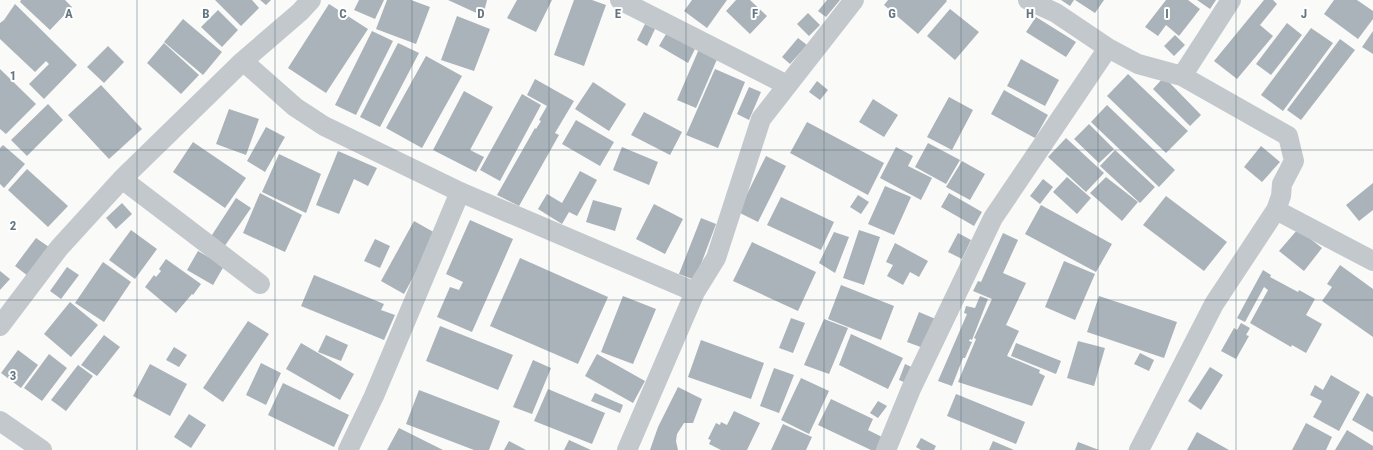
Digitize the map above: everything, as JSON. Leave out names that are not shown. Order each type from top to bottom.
[{"type":"street","points":[[0,326],[59,248],[122,179],[243,61],[300,12],[311,0]]},
{"type":"street","points":[[620,0],[787,85]]},
{"type":"street","points":[[627,450],[695,292],[716,258],[761,119],[854,0]]},
{"type":"street","points":[[1028,0],[1056,13],[1108,48],[1138,64],[1182,76],[1288,136],[1294,161],[1282,184],[1281,196],[1276,210],[1214,304],[1139,450]]},
{"type":"street","points":[[1182,76],[1231,0]]},
{"type":"street","points":[[886,450],[911,389],[993,218],[1108,48]]},
{"type":"street","points":[[243,61],[295,107],[324,126],[460,192],[695,292]]},
{"type":"street","points":[[122,179],[260,284]]},
{"type":"street","points":[[348,450],[374,396],[460,192]]},
{"type":"street","points":[[1276,210],[1373,260]]},
{"type":"street","points":[[0,421],[42,450]]},
{"type":"building","points":[[21,0],[65,0],[72,7],[50,30],[20,2]]},
{"type":"building","points":[[215,0],[252,0],[259,8],[241,26]]},
{"type":"building","points":[[260,0],[271,0],[266,5]]},
{"type":"building","points":[[359,0],[384,0],[375,19],[354,10]]},
{"type":"building","points":[[387,0],[411,0],[430,7],[416,44],[376,29]]},
{"type":"building","points":[[448,0],[487,0],[483,16]]},
{"type":"building","points":[[517,0],[552,0],[536,32],[507,18]]},
{"type":"building","points":[[574,0],[592,0],[606,5],[584,66],[554,55]]},
{"type":"building","points":[[692,0],[727,0],[707,28],[684,11]]},
{"type":"building","points":[[736,0],[750,0],[767,16],[750,34],[726,11]]},
{"type":"building","points":[[827,0],[840,0],[826,17],[818,11]]},
{"type":"building","points":[[888,0],[947,1],[918,34],[884,5]]},
{"type":"building","points":[[1061,0],[1074,0],[1070,6]]},
{"type":"building","points":[[1075,0],[1104,0],[1095,13]]},
{"type":"building","points":[[1166,0],[1188,0],[1200,9],[1179,36],[1166,25],[1158,36],[1145,27]]},
{"type":"building","points":[[1197,0],[1216,0],[1210,9]]},
{"type":"building","points":[[1264,0],[1273,0],[1277,4],[1260,25],[1273,36],[1237,79],[1214,61]]},
{"type":"building","points":[[1334,0],[1357,0],[1373,11],[1373,19],[1358,39],[1324,14]]},
{"type":"building","points":[[15,4],[77,65],[44,99],[29,84],[49,64],[46,61],[35,72],[0,39],[0,23],[4,20]]},
{"type":"building","points":[[329,4],[368,29],[326,93],[288,68]]},
{"type":"building","points":[[950,9],[979,32],[955,60],[927,36]]},
{"type":"building","points":[[218,10],[238,30],[222,47],[201,27]]},
{"type":"building","points":[[808,13],[820,25],[809,36],[797,24]]},
{"type":"building","points":[[457,16],[490,29],[474,71],[441,60]]},
{"type":"building","points":[[1036,17],[1076,42],[1066,57],[1026,32]]},
{"type":"building","points":[[183,19],[222,52],[203,75],[164,42]]},
{"type":"building","points":[[1287,23],[1302,35],[1271,75],[1256,64]]},
{"type":"building","points":[[645,24],[655,29],[647,46],[637,40]]},
{"type":"building","points":[[1311,28],[1333,43],[1283,111],[1261,95]]},
{"type":"building","points":[[669,29],[695,49],[688,63],[659,46]]},
{"type":"building","points":[[372,31],[393,41],[356,115],[335,105]]},
{"type":"building","points":[[1373,31],[1373,54],[1362,47]]},
{"type":"building","points":[[1175,35],[1185,45],[1174,56],[1164,46]]},
{"type":"building","points":[[798,38],[807,45],[790,64],[782,57]]},
{"type":"building","points":[[1340,39],[1355,50],[1301,120],[1287,110]]},
{"type":"building","points":[[164,43],[199,75],[181,94],[147,63]]},
{"type":"building","points":[[398,43],[419,53],[380,127],[360,117]]},
{"type":"building","points":[[108,46],[124,62],[104,83],[87,67]]},
{"type":"building","points":[[699,49],[718,57],[696,108],[677,100]]},
{"type":"building","points":[[426,56],[462,76],[422,148],[386,128]]},
{"type":"building","points":[[1021,59],[1059,80],[1045,106],[1007,86]]},
{"type":"building","points":[[0,69],[36,104],[6,134],[0,129]]},
{"type":"building","points":[[715,69],[745,82],[718,148],[686,135]]},
{"type":"building","points":[[1128,74],[1188,131],[1166,153],[1107,96]]},
{"type":"building","points":[[1164,77],[1201,115],[1190,126],[1153,89]]},
{"type":"building","points":[[535,79],[574,101],[555,133],[559,135],[519,206],[497,195],[535,128],[536,129],[541,121],[539,120],[547,106],[527,95]]},
{"type":"building","points":[[817,81],[828,90],[820,100],[809,92]]},
{"type":"building","points":[[593,82],[626,104],[609,131],[575,109]]},
{"type":"building","points":[[101,85],[142,129],[109,159],[68,115]]},
{"type":"building","points":[[749,87],[761,92],[749,120],[737,114]]},
{"type":"building","points":[[1004,90],[1048,115],[1035,138],[991,114]]},
{"type":"building","points":[[464,91],[493,107],[470,150],[484,157],[476,172],[433,150]]},
{"type":"building","points":[[522,94],[541,105],[500,181],[480,170]]},
{"type":"building","points":[[949,97],[973,110],[952,150],[927,137]]},
{"type":"building","points":[[873,99],[898,115],[884,137],[859,122]]},
{"type":"building","points":[[48,104],[63,120],[27,156],[11,140]]},
{"type":"building","points":[[1107,105],[1175,170],[1159,187],[1091,122]]},
{"type":"building","points":[[229,109],[259,119],[246,155],[216,144]]},
{"type":"building","points":[[644,112],[682,132],[670,155],[631,135]]},
{"type":"building","points":[[576,120],[614,142],[600,166],[562,144]]},
{"type":"building","points":[[807,122],[884,163],[868,195],[790,153]]},
{"type":"building","points":[[1089,124],[1114,149],[1099,163],[1074,139]]},
{"type":"building","points":[[266,127],[285,137],[265,172],[247,161]]},
{"type":"building","points":[[1066,138],[1104,173],[1086,192],[1048,157]]},
{"type":"building","points":[[193,142],[246,178],[225,208],[173,172]]},
{"type":"building","points":[[928,143],[960,160],[946,184],[915,167]]},
{"type":"building","points":[[3,145],[25,164],[4,188],[0,184],[0,148]]},
{"type":"building","points":[[1261,146],[1280,162],[1262,182],[1244,167]]},
{"type":"building","points":[[622,147],[658,162],[649,185],[613,170]]},
{"type":"building","points":[[896,147],[913,156],[908,166],[932,178],[921,200],[880,178]]},
{"type":"building","points":[[1115,150],[1155,187],[1140,203],[1100,166]]},
{"type":"building","points":[[338,151],[377,168],[368,186],[354,179],[339,214],[316,205]]},
{"type":"building","points":[[279,154],[321,174],[306,213],[262,192]]},
{"type":"building","points":[[766,156],[786,166],[758,222],[738,212]]},
{"type":"building","points":[[962,161],[985,174],[970,200],[946,187]]},
{"type":"building","points":[[27,169],[68,206],[48,227],[8,190]]},
{"type":"building","points":[[580,171],[597,180],[577,216],[569,212],[562,224],[538,209],[547,194],[562,203]]},
{"type":"building","points":[[1067,177],[1091,198],[1077,214],[1053,192]]},
{"type":"building","points":[[1106,177],[1138,202],[1122,221],[1090,193]]},
{"type":"building","points":[[1043,179],[1053,187],[1040,204],[1030,196]]},
{"type":"building","points":[[1373,183],[1373,210],[1359,221],[1346,205]]},
{"type":"building","points":[[885,186],[911,197],[894,235],[868,224]]},
{"type":"building","points":[[260,193],[302,215],[285,252],[243,233]]},
{"type":"building","points":[[949,193],[982,212],[974,226],[941,207]]},
{"type":"building","points":[[858,195],[869,202],[861,214],[850,207]]},
{"type":"building","points":[[1166,196],[1227,242],[1204,271],[1143,225]]},
{"type":"building","points":[[781,197],[834,222],[821,250],[767,225]]},
{"type":"building","points":[[236,198],[251,208],[224,247],[210,238]]},
{"type":"building","points":[[593,200],[622,208],[615,231],[586,222]]},
{"type":"building","points":[[122,203],[132,214],[116,229],[106,218]]},
{"type":"building","points":[[654,204],[683,219],[665,254],[636,239]]},
{"type":"building","points":[[1041,205],[1112,244],[1096,272],[1025,234]]},
{"type":"building","points":[[701,218],[716,224],[695,280],[679,274]]},
{"type":"building","points":[[470,220],[513,239],[472,332],[437,317],[450,287],[459,290],[463,282],[446,274]]},
{"type":"building","points":[[414,221],[437,234],[404,294],[381,281]]},
{"type":"building","points":[[1298,229],[1322,248],[1304,271],[1279,251]]},
{"type":"building","points":[[131,230],[157,249],[135,279],[109,260]]},
{"type":"building","points":[[859,230],[880,237],[864,285],[843,278]]},
{"type":"building","points":[[834,232],[849,237],[835,273],[819,263]]},
{"type":"building","points":[[958,233],[971,240],[962,259],[948,252]]},
{"type":"building","points":[[1003,233],[1018,240],[1003,273],[1026,283],[1006,325],[1019,331],[1007,356],[1040,370],[1039,373],[1045,376],[1032,406],[958,382],[976,339],[974,338],[992,299],[973,291],[978,281],[981,282]]},
{"type":"building","points":[[36,238],[49,247],[28,276],[15,266]]},
{"type":"building","points":[[375,239],[390,246],[380,268],[364,261]]},
{"type":"building","points":[[752,242],[816,272],[798,311],[733,281]]},
{"type":"building","points":[[895,243],[928,261],[919,277],[910,272],[903,285],[887,276],[893,265],[886,262]]},
{"type":"building","points":[[198,251],[224,266],[213,285],[187,270]]},
{"type":"building","points":[[520,258],[608,297],[578,364],[490,326]]},
{"type":"building","points":[[166,259],[201,284],[176,313],[145,287],[154,275],[156,277],[161,271],[159,269]]},
{"type":"building","points":[[1064,261],[1095,274],[1075,320],[1045,307]]},
{"type":"building","points":[[103,262],[131,282],[104,322],[75,303]]},
{"type":"building","points":[[1340,265],[1373,289],[1373,337],[1322,301],[1332,287],[1327,284]]},
{"type":"building","points":[[67,267],[79,275],[61,299],[50,291]]},
{"type":"building","points":[[1263,270],[1271,275],[1270,277],[1315,299],[1306,315],[1322,324],[1306,353],[1292,345],[1291,347],[1250,323],[1268,290],[1264,287],[1245,322],[1237,318]]},
{"type":"building","points":[[0,271],[10,279],[0,290]]},
{"type":"building","points":[[314,275],[384,304],[381,310],[395,315],[384,340],[301,306]]},
{"type":"building","points":[[841,285],[894,306],[881,340],[828,319]]},
{"type":"building","points":[[623,296],[656,309],[633,364],[601,352]]},
{"type":"building","points":[[980,296],[988,299],[972,340],[970,339],[969,341],[972,342],[965,358],[963,358],[952,386],[938,381],[967,314],[964,313],[966,306],[975,308]]},
{"type":"building","points":[[1099,296],[1177,322],[1164,358],[1087,332]]},
{"type":"building","points":[[70,302],[98,325],[71,357],[44,334]]},
{"type":"building","points":[[919,312],[938,320],[926,349],[907,342]]},
{"type":"building","points":[[791,318],[805,323],[793,353],[779,348]]},
{"type":"building","points":[[824,319],[848,328],[829,374],[804,365]]},
{"type":"building","points":[[248,321],[269,334],[223,402],[203,388]]},
{"type":"building","points":[[1241,323],[1250,328],[1246,335],[1249,336],[1236,359],[1221,351],[1234,328],[1237,330]]},
{"type":"building","points":[[440,326],[513,355],[498,390],[426,361]]},
{"type":"building","points":[[851,334],[903,358],[888,389],[839,365]]},
{"type":"building","points":[[104,335],[120,347],[97,376],[81,365]]},
{"type":"building","points":[[326,335],[348,345],[341,361],[318,352]]},
{"type":"building","points":[[701,340],[764,363],[751,399],[688,377]]},
{"type":"building","points":[[1078,341],[1105,348],[1094,386],[1067,378]]},
{"type":"building","points":[[301,343],[354,374],[340,400],[286,369]]},
{"type":"building","points":[[1016,343],[1061,361],[1056,374],[1011,356]]},
{"type":"building","points":[[174,347],[187,355],[179,367],[166,360]]},
{"type":"building","points":[[18,350],[38,365],[21,388],[1,373]]},
{"type":"building","points":[[1140,353],[1154,360],[1149,371],[1134,364]]},
{"type":"building","points":[[49,354],[67,368],[42,401],[24,388]]},
{"type":"building","points":[[597,354],[645,381],[633,403],[585,376]]},
{"type":"building","points":[[533,360],[551,368],[532,414],[513,407]]},
{"type":"building","points":[[261,363],[281,373],[266,405],[246,395]]},
{"type":"building","points":[[150,364],[187,384],[170,416],[133,396]]},
{"type":"building","points":[[905,364],[918,370],[911,385],[899,380]]},
{"type":"building","points":[[78,365],[93,376],[66,411],[51,400]]},
{"type":"building","points":[[1210,367],[1223,375],[1201,410],[1188,401]]},
{"type":"building","points":[[774,368],[794,375],[779,413],[760,406]]},
{"type":"building","points":[[1331,375],[1360,392],[1339,431],[1313,417],[1322,401],[1310,395],[1315,385],[1323,390]]},
{"type":"building","points":[[801,378],[829,391],[809,434],[781,420]]},
{"type":"building","points":[[283,383],[349,415],[334,447],[268,415]]},
{"type":"building","points":[[678,387],[702,399],[693,423],[684,423],[677,434],[676,441],[678,450],[650,450],[658,427]]},
{"type":"building","points":[[548,389],[605,413],[592,444],[534,421]]},
{"type":"building","points":[[419,390],[500,421],[489,450],[474,450],[406,424]]},
{"type":"building","points":[[595,393],[623,405],[620,413],[591,401]]},
{"type":"building","points":[[1367,393],[1373,397],[1373,432],[1352,420]]},
{"type":"building","points":[[956,394],[1025,422],[1016,444],[947,416]]},
{"type":"building","points":[[831,399],[873,419],[868,430],[882,437],[876,450],[871,450],[818,425]]},
{"type":"building","points":[[878,401],[887,406],[878,418],[870,413]]},
{"type":"building","points":[[734,411],[760,423],[747,450],[721,450],[709,444],[711,440],[708,439],[716,423],[720,425],[721,422],[727,425]]},
{"type":"building","points":[[189,414],[206,425],[191,448],[174,437]]},
{"type":"building","points":[[1306,423],[1332,437],[1326,450],[1292,450]]},
{"type":"building","points":[[783,424],[812,437],[806,450],[771,450]]},
{"type":"building","points":[[399,428],[443,450],[387,450]]},
{"type":"building","points":[[1347,430],[1373,446],[1373,450],[1335,450]]},
{"type":"building","points":[[1197,432],[1229,450],[1187,450]]},
{"type":"building","points":[[921,438],[936,446],[934,450],[921,450],[916,447]]},
{"type":"building","points":[[569,440],[591,450],[564,450]]},
{"type":"building","points":[[509,441],[526,450],[504,450]]},
{"type":"building","points":[[993,441],[1014,450],[989,450]]},
{"type":"building","points":[[1078,442],[1099,450],[1075,450]]}]
